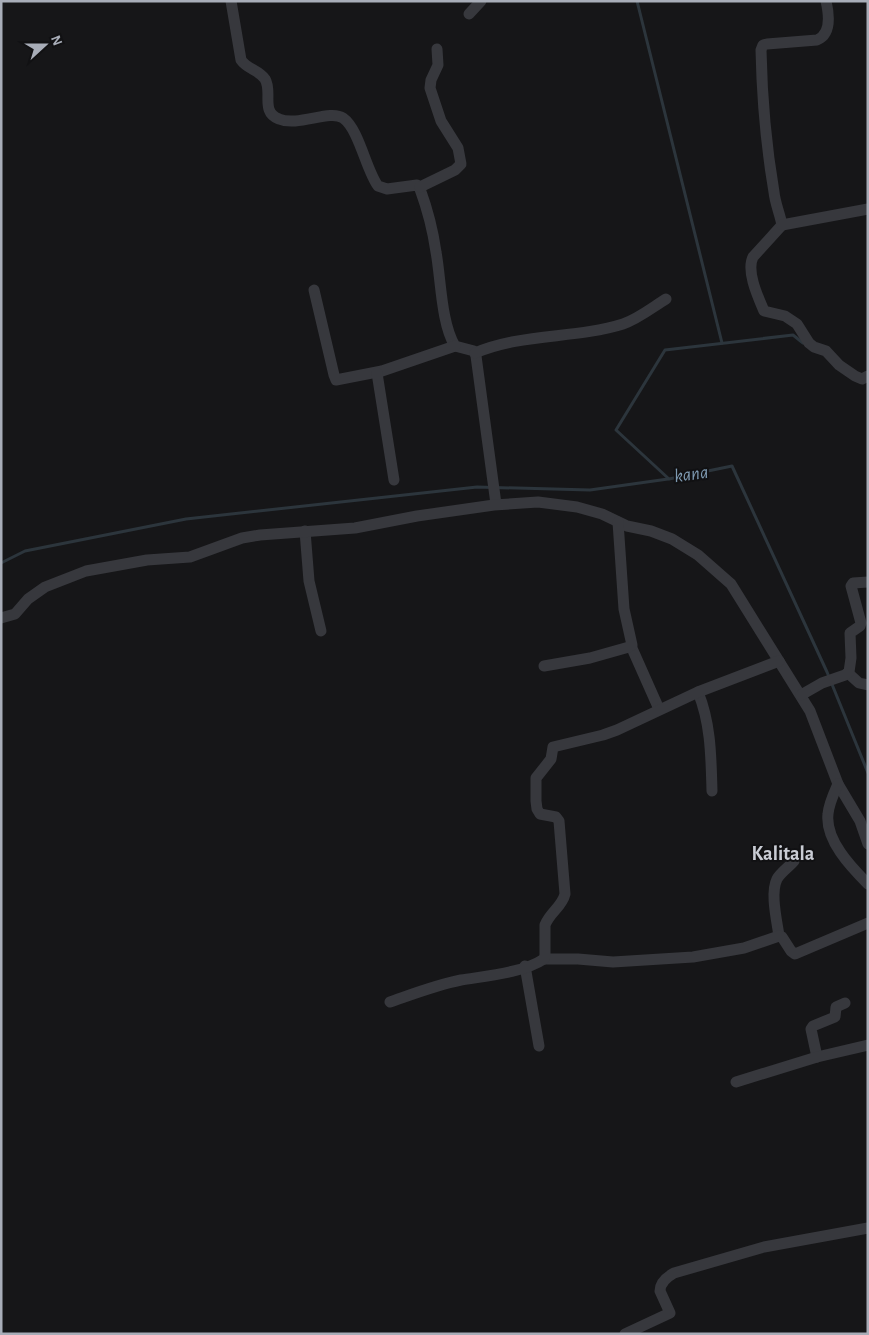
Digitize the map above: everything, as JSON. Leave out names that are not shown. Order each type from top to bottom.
[{"type":"street","points":[[231,1],[241,60],[245,65],[264,77],[267,84],[267,106],[274,117],[293,122],[333,115],[342,118],[352,130],[378,186],[384,189],[414,185],[420,187],[455,170],[461,164],[458,148],[441,121],[430,88],[431,80],[438,65],[437,49]]},
{"type":"street","points":[[469,14],[482,1]]},
{"type":"street","points":[[782,225],[775,200],[769,164],[762,94],[761,50],[763,45],[767,44],[822,38],[827,30],[828,22],[826,1]]},
{"type":"street","points":[[420,187],[436,250],[444,310],[450,336],[455,346]]},
{"type":"street","points":[[868,209],[782,225],[762,246],[751,262],[750,270],[764,311],[785,316],[797,324],[809,343],[814,347],[826,351],[839,365],[855,376],[862,378],[868,376]]},
{"type":"street","points":[[314,290],[336,379],[376,372],[455,346],[475,353],[506,342],[600,329],[622,324],[629,322],[666,299]]},
{"type":"street","points":[[475,353],[496,504]]},
{"type":"street","points":[[376,372],[394,480]]},
{"type":"street","points":[[1,618],[15,614],[28,599],[46,587],[86,571],[147,560],[190,557],[234,540],[251,536],[356,528],[417,516],[496,504],[538,502],[596,512],[618,522],[667,537],[716,568],[731,584],[815,720],[838,784],[860,821],[868,844]]},
{"type":"street","points":[[618,522],[624,609],[631,646],[659,709]]},
{"type":"street","points":[[305,531],[309,581],[321,630]]},
{"type":"street","points":[[801,695],[828,680],[847,674],[851,669],[850,633],[860,626],[861,622],[851,586],[853,583],[868,582]]},
{"type":"street","points":[[544,666],[590,658],[631,646]]},
{"type":"street","points":[[544,959],[545,925],[563,901],[565,884],[559,821],[556,817],[540,814],[538,811],[537,775],[550,759],[553,747],[617,730],[698,692],[779,660]]},
{"type":"street","points":[[847,674],[859,683],[868,685]]},
{"type":"street","points":[[698,692],[708,725],[712,792]]},
{"type":"street","points":[[838,784],[828,813],[830,832],[850,864],[868,884]]},
{"type":"street","points":[[794,861],[776,884],[775,910],[779,936],[782,937],[793,953],[797,954],[868,923]]},
{"type":"street","points":[[390,1002],[416,992],[460,981],[496,975],[544,959],[613,962],[693,957],[744,948],[779,936]]},
{"type":"street","points":[[525,966],[539,1046]]},
{"type":"street","points":[[817,1057],[811,1029],[813,1026],[835,1017],[836,1007],[845,1003]]},
{"type":"street","points":[[736,1082],[817,1057],[868,1045]]},
{"type":"street","points":[[625,1334],[669,1314],[671,1311],[660,1291],[660,1287],[665,1279],[674,1273],[764,1247],[868,1228]]},
{"type":"waterway","points":[[637,1],[722,343]]},
{"type":"waterway","name":"kana","points":[[803,343],[793,335],[665,350],[616,430],[669,479],[732,466],[827,672],[868,773]]},
{"type":"waterway","points":[[1,563],[25,551],[186,519],[477,487],[590,490],[668,479]]},
{"type":"district","name":"Kalitala","points":[[783,853]]}]
